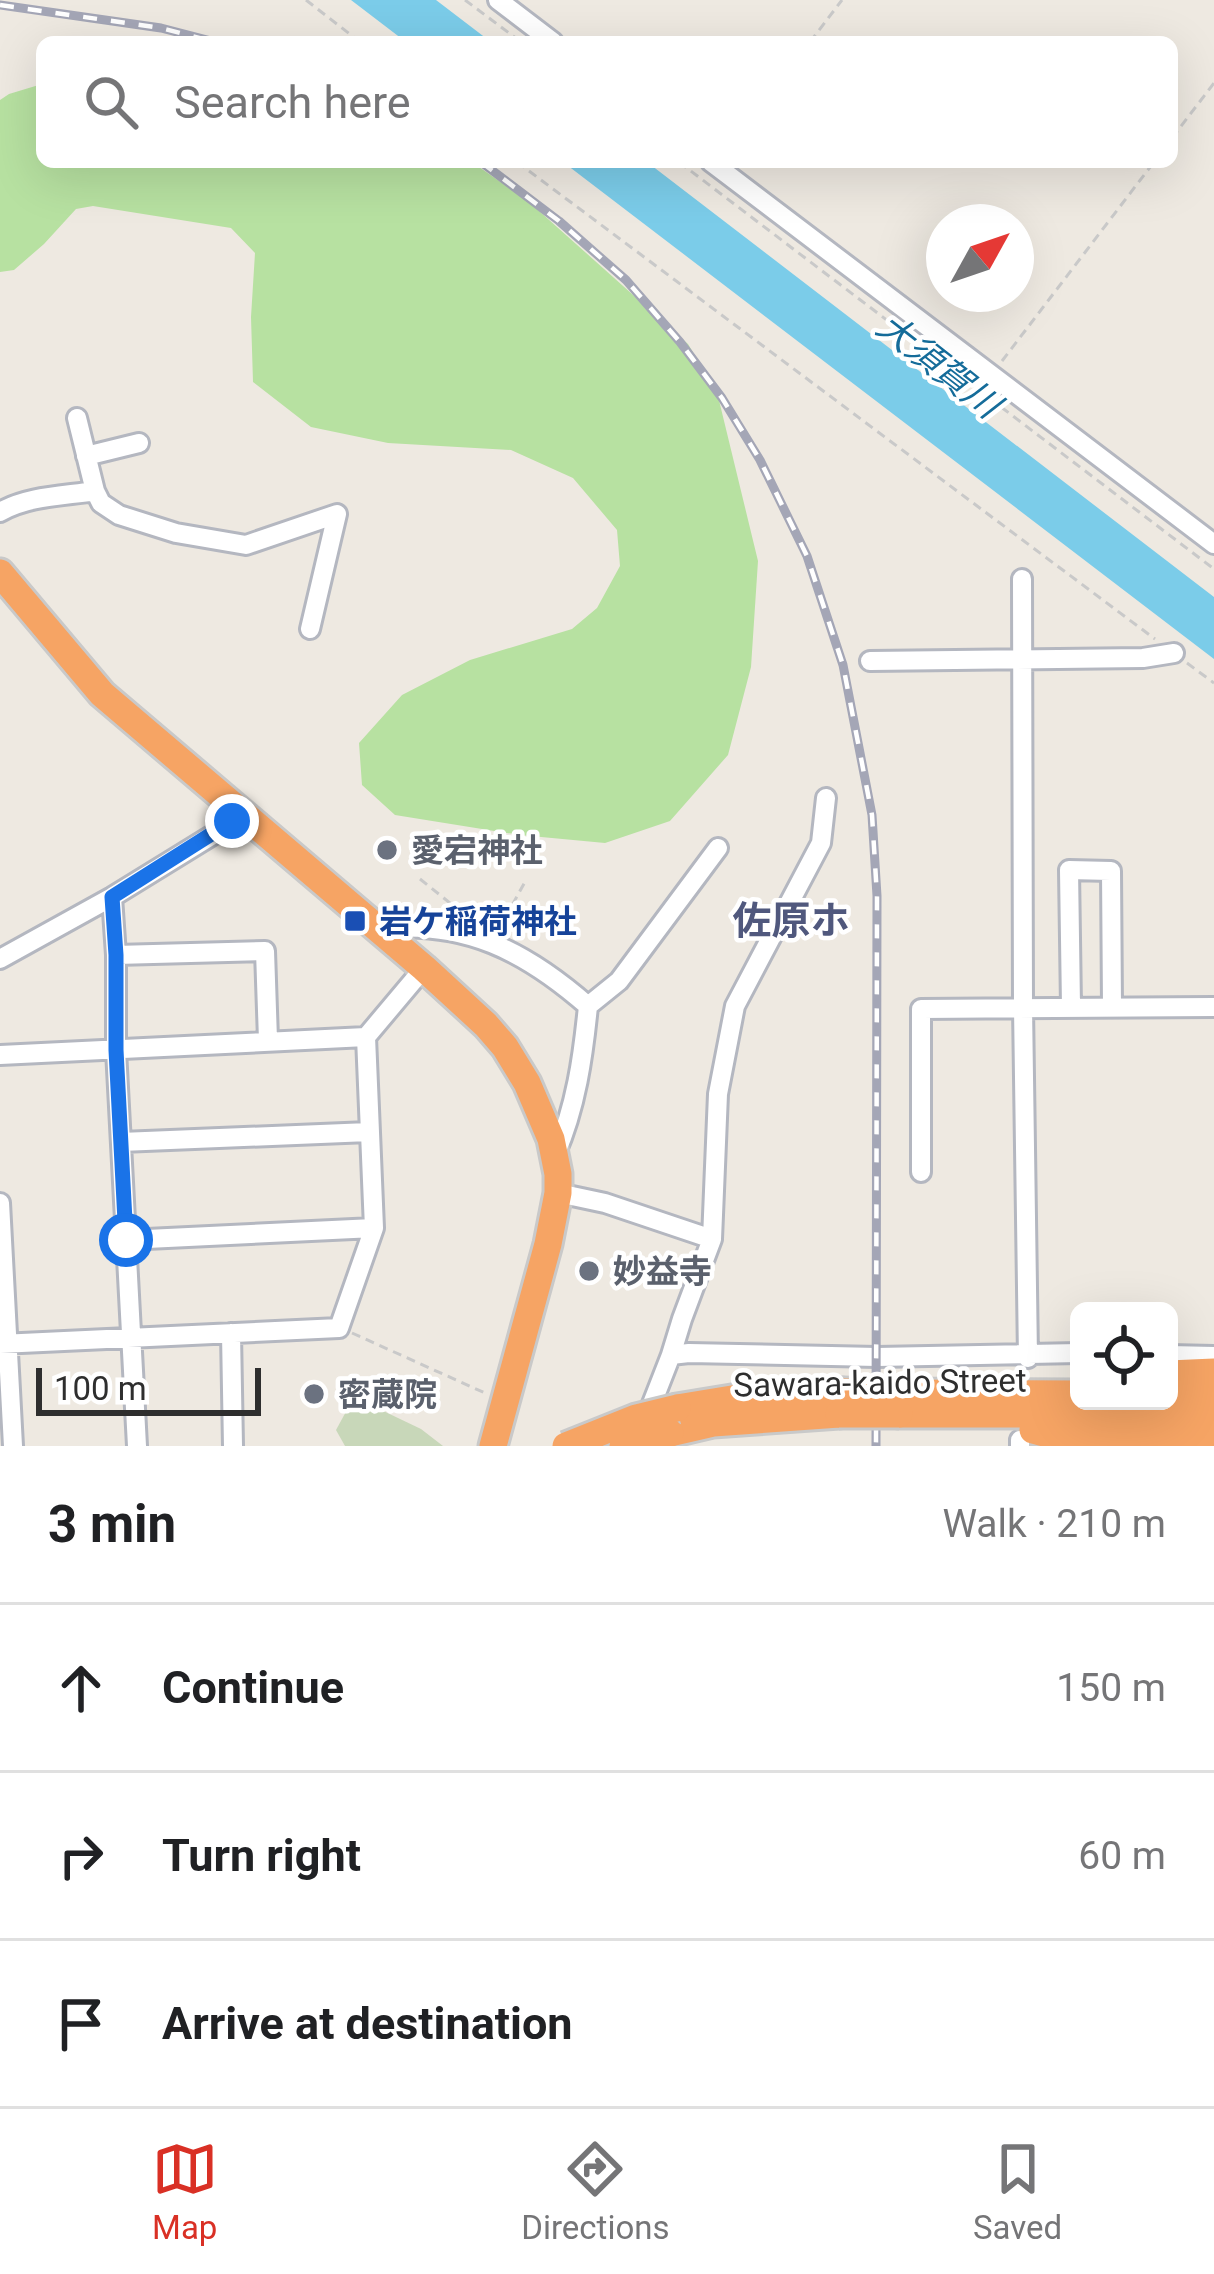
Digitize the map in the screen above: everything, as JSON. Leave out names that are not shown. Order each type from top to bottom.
[{"type":"highway","points":[[0,573],[102,694],[486,1024],[536,1099],[555,1154],[558,1193],[493,1446]]},
{"type":"highway","points":[[1178,1374],[1214,1372]]},
{"type":"highway","points":[[981,1404],[1042,1379],[1070,1378]]},
{"type":"highway","points":[[1178,1394],[1214,1394]]},
{"type":"highway","name":"Sawara-kaido Street","points":[[981,1404],[1070,1395]]},
{"type":"highway","name":"Sawara-kaido Street","points":[[623,1446],[674,1420],[744,1397],[1214,1414]]},
{"type":"highway","points":[[981,1404],[1044,1433],[1214,1435]]},
{"type":"highway","name":"Sawara-kaido Street","points":[[566,1446],[636,1418],[674,1420]]},
{"type":"street","points":[[498,0],[545,36]]},
{"type":"street","points":[[719,168],[1214,544]]},
{"type":"street","points":[[77,418],[95,491],[101,503],[119,514],[176,533],[246,545],[337,514],[310,629]]},
{"type":"street","points":[[86,456],[139,443]]},
{"type":"street","points":[[0,512],[31,500],[95,491]]},
{"type":"street","points":[[1022,579],[1028,1355]]},
{"type":"street","points":[[869,661],[1143,658],[1174,652]]},
{"type":"street","points":[[635,1446],[712,1239],[718,1094],[735,1006],[820,843],[826,798]]},
{"type":"street","points":[[0,959],[112,897],[241,813]]},
{"type":"street","points":[[555,1154],[567,1126],[583,1057],[588,1006],[619,982],[718,848]]},
{"type":"street","points":[[1071,1006],[1069,870],[1111,871],[1112,1006]]},
{"type":"street","points":[[112,897],[137,1446]]},
{"type":"street","points":[[379,929],[406,926],[487,940],[568,988],[588,1006]]},
{"type":"street","points":[[116,955],[265,951],[268,1040]]},
{"type":"street","points":[[4,1344],[339,1328],[374,1228],[366,1037],[424,968]]},
{"type":"street","points":[[922,1172],[921,1009],[1214,1007]]},
{"type":"street","points":[[0,1055],[366,1037]]},
{"type":"street","points":[[121,1142],[369,1132]]},
{"type":"street","points":[[558,1193],[605,1203],[712,1239]]},
{"type":"street","points":[[0,1203],[13,1446]]},
{"type":"street","points":[[126,1240],[374,1228]]},
{"type":"street","points":[[231,1333],[233,1446]]},
{"type":"street","points":[[671,1355],[1070,1353]]},
{"type":"street","points":[[1178,1355],[1214,1356]]},
{"type":"path","points":[[306,0],[352,36]]},
{"type":"path","points":[[465,0],[513,36]]},
{"type":"path","points":[[815,36],[842,0]]},
{"type":"path","points":[[1178,130],[1214,83]]},
{"type":"path","points":[[526,168],[1214,683]]},
{"type":"path","points":[[687,168],[1214,568]]},
{"type":"path","points":[[992,374],[1149,168]]},
{"type":"path","points":[[420,879],[487,940],[526,880]]},
{"type":"path","points":[[339,1328],[506,1402]]},
{"type":"green space","points":[[36,86],[36,168],[481,168],[529,202],[688,344],[717,392],[758,561],[751,667],[728,755],[670,821],[605,843],[520,835],[395,815],[362,785],[359,743],[402,695],[470,660],[572,629],[597,608],[620,566],[617,530],[573,478],[511,450],[388,443],[311,427],[253,382],[255,253],[231,228],[93,206],[76,209],[14,270],[0,272],[0,100]]},
{"type":"green space","points":[[354,1397],[421,1429],[443,1446],[345,1446],[336,1430]]},
{"type":"water","points":[[351,0],[436,0],[483,36],[398,36]]},
{"type":"water","points":[[571,168],[655,168],[1214,597],[1214,659]]},
{"type":"railway","points":[[0,5],[192,36]]},
{"type":"railway","points":[[489,168],[626,280],[722,398],[760,460],[807,556],[843,665],[872,815],[877,896],[876,1446]]},
{"type":"place","name":"愛宕神社","points":[[387,850]]},
{"type":"place","name":"岩ケ稲荷神社","points":[[355,921]]},
{"type":"place","name":"妙益寺","points":[[589,1271]]},
{"type":"place","name":"密蔵院","points":[[314,1394]]},
{"type":"district","name":"佐原ホ","points":[[791,920]]},
{"type":"route","points":[[126,1240],[112,897],[232,821]]},
{"type":"water label","name":"大須賀川","points":[[939,365]]}]
